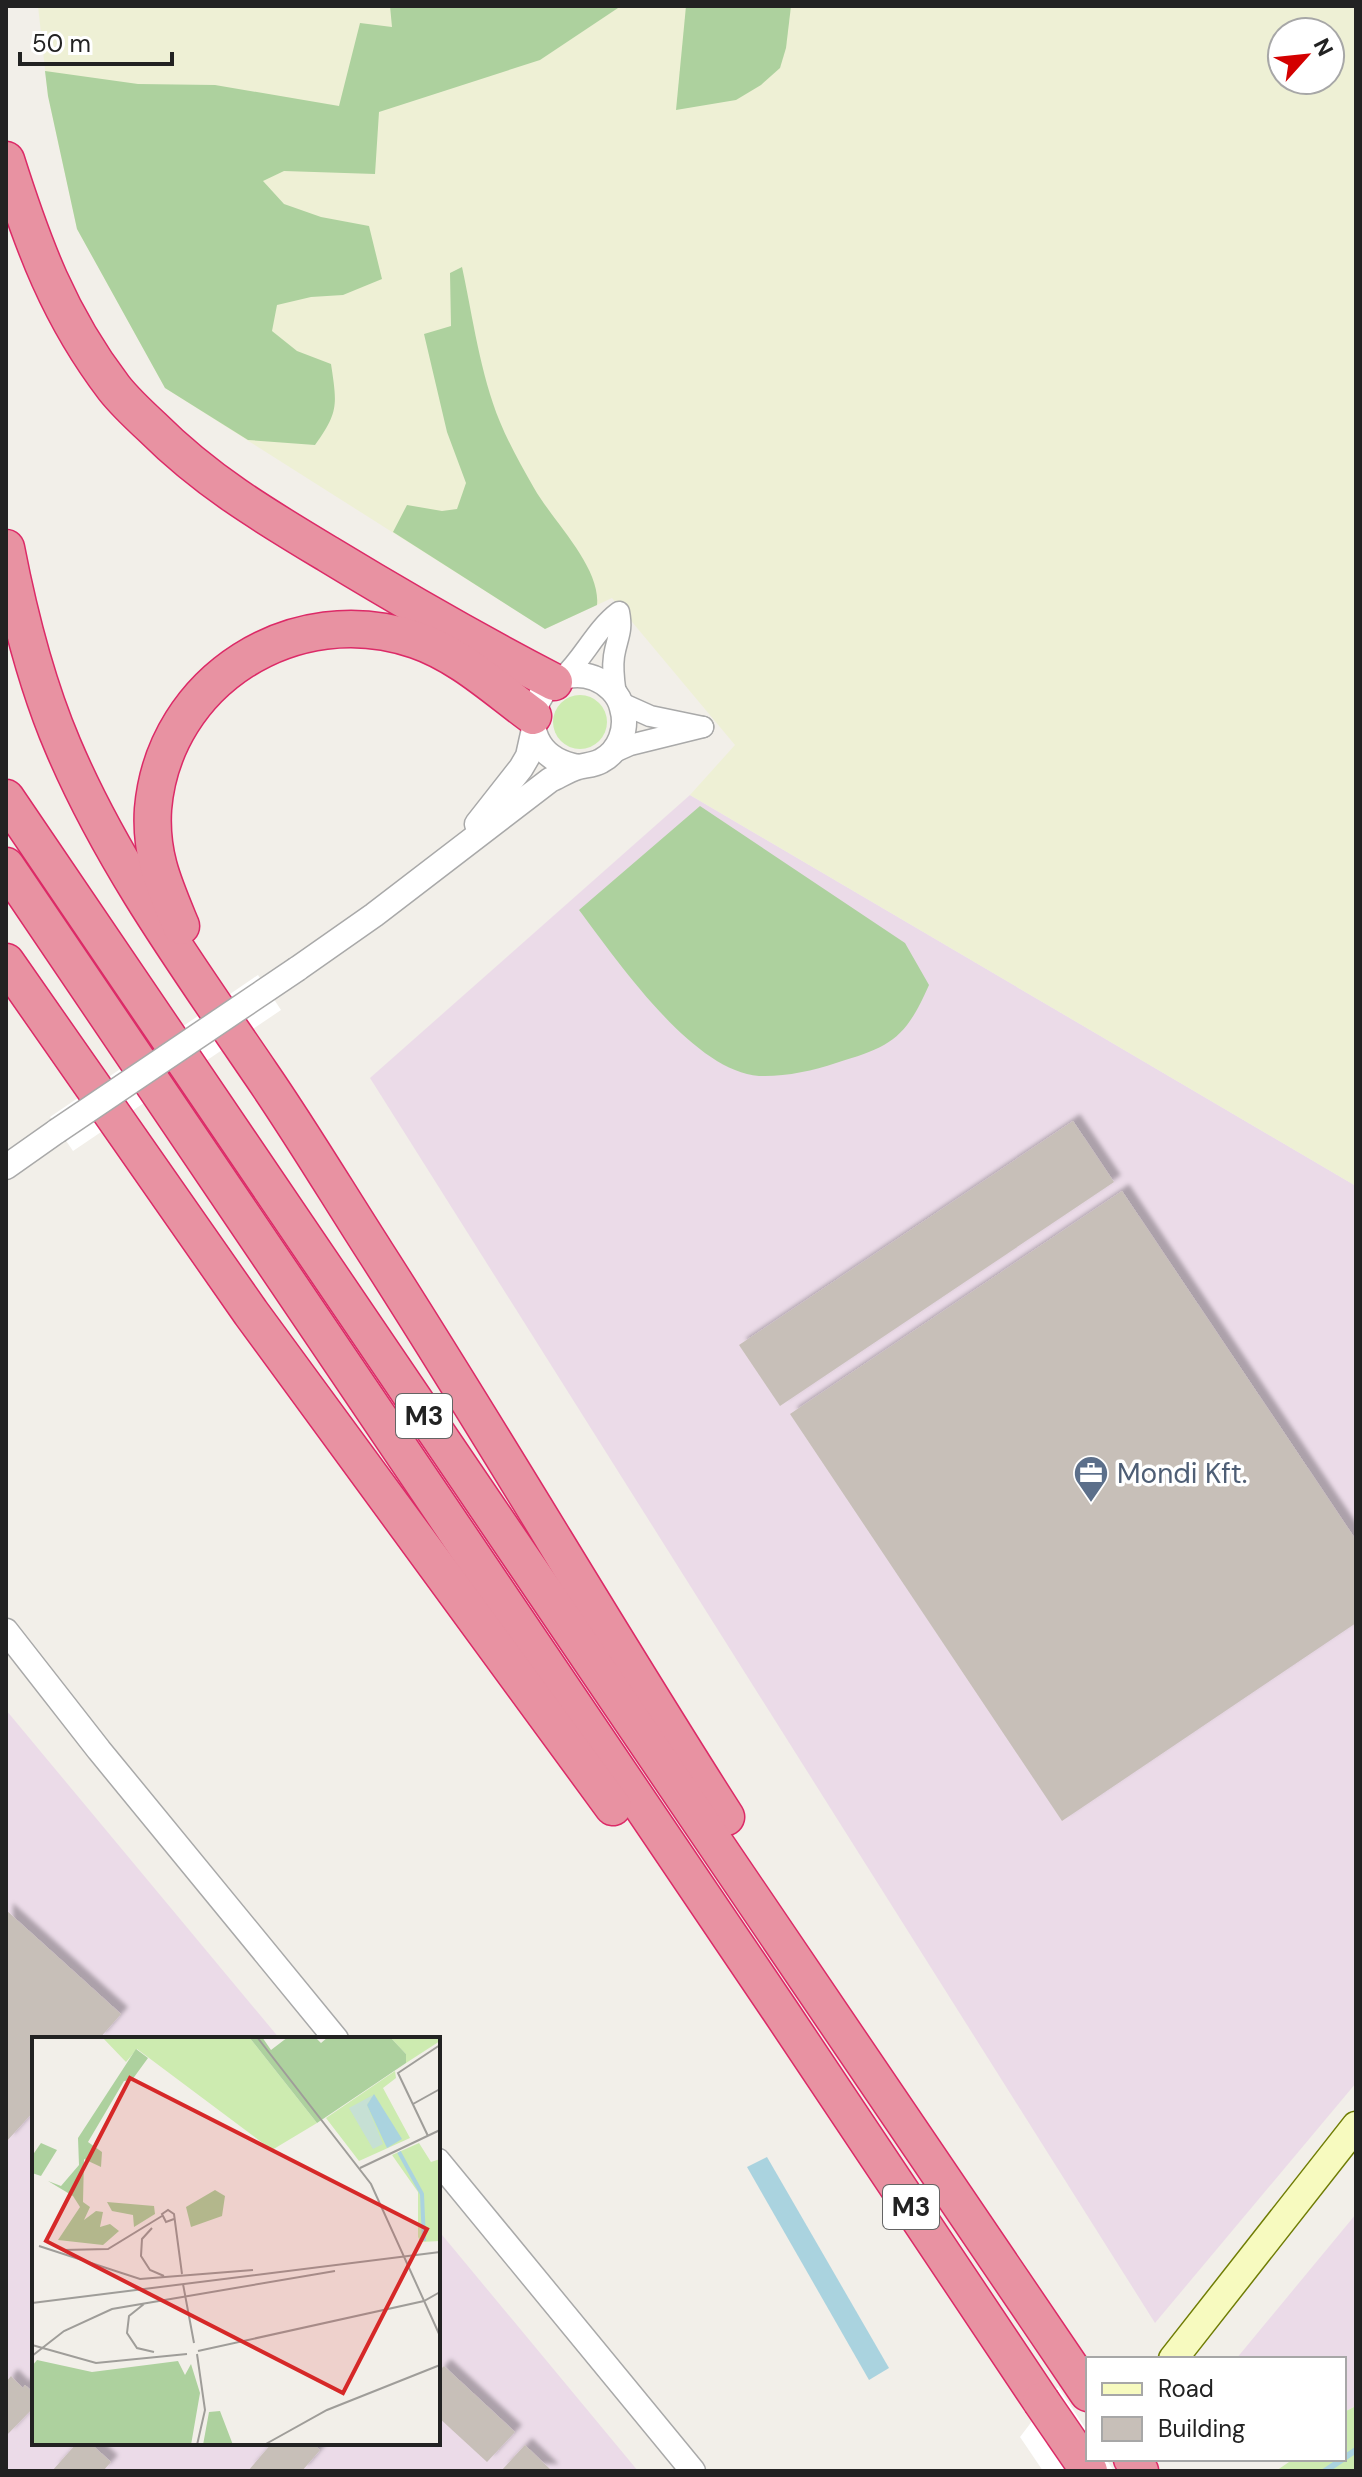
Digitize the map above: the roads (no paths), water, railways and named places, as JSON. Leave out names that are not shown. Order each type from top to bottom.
[{"type":"highway","points":[[6,160],[45,273],[65,314],[115,390],[160,436],[198,471],[244,503],[463,635],[558,680]]},
{"type":"highway","points":[[6,548],[15,595],[42,691],[76,774],[120,861],[264,1078],[482,1419],[615,1643],[743,1843],[844,2033]]},
{"type":"highway","points":[[264,1078],[183,929],[157,868],[153,807],[167,755],[188,712],[221,674],[258,651],[315,632],[366,629],[416,639],[444,652],[533,723]]},
{"type":"highway","name":"M3","points":[[6,798],[1081,2383]]},
{"type":"highway","name":"M3","points":[[6,866],[1089,2471]]},
{"type":"highway","points":[[6,962],[251,1313],[695,1919],[781,2012]]},
{"type":"main road","points":[[1175,2357],[1356,2126]]},
{"type":"street","points":[[446,859],[528,756],[536,703],[544,691],[583,657],[606,621],[619,612],[622,629],[612,671],[624,729],[612,753]]},
{"type":"street","points":[[6,1167],[374,915],[550,780],[578,767],[591,765],[630,745],[703,727],[650,716],[618,699],[598,679],[574,675],[558,680]]},
{"type":"street","points":[[533,723],[539,744],[549,756],[563,764],[578,767]]},
{"type":"street","points":[[6,1631],[99,1750],[334,2037]]},
{"type":"street","points":[[440,2163],[693,2471]]},
{"type":"water","points":[[767,2157],[889,2368],[869,2380],[747,2167]]},
{"type":"waterway","points":[[1346,2457],[1356,2450]]},
{"type":"waterway","points":[[1325,2471],[1340,2461]]},
{"type":"place","name":"Mondi Kft.","points":[[1091,1504]]}]
